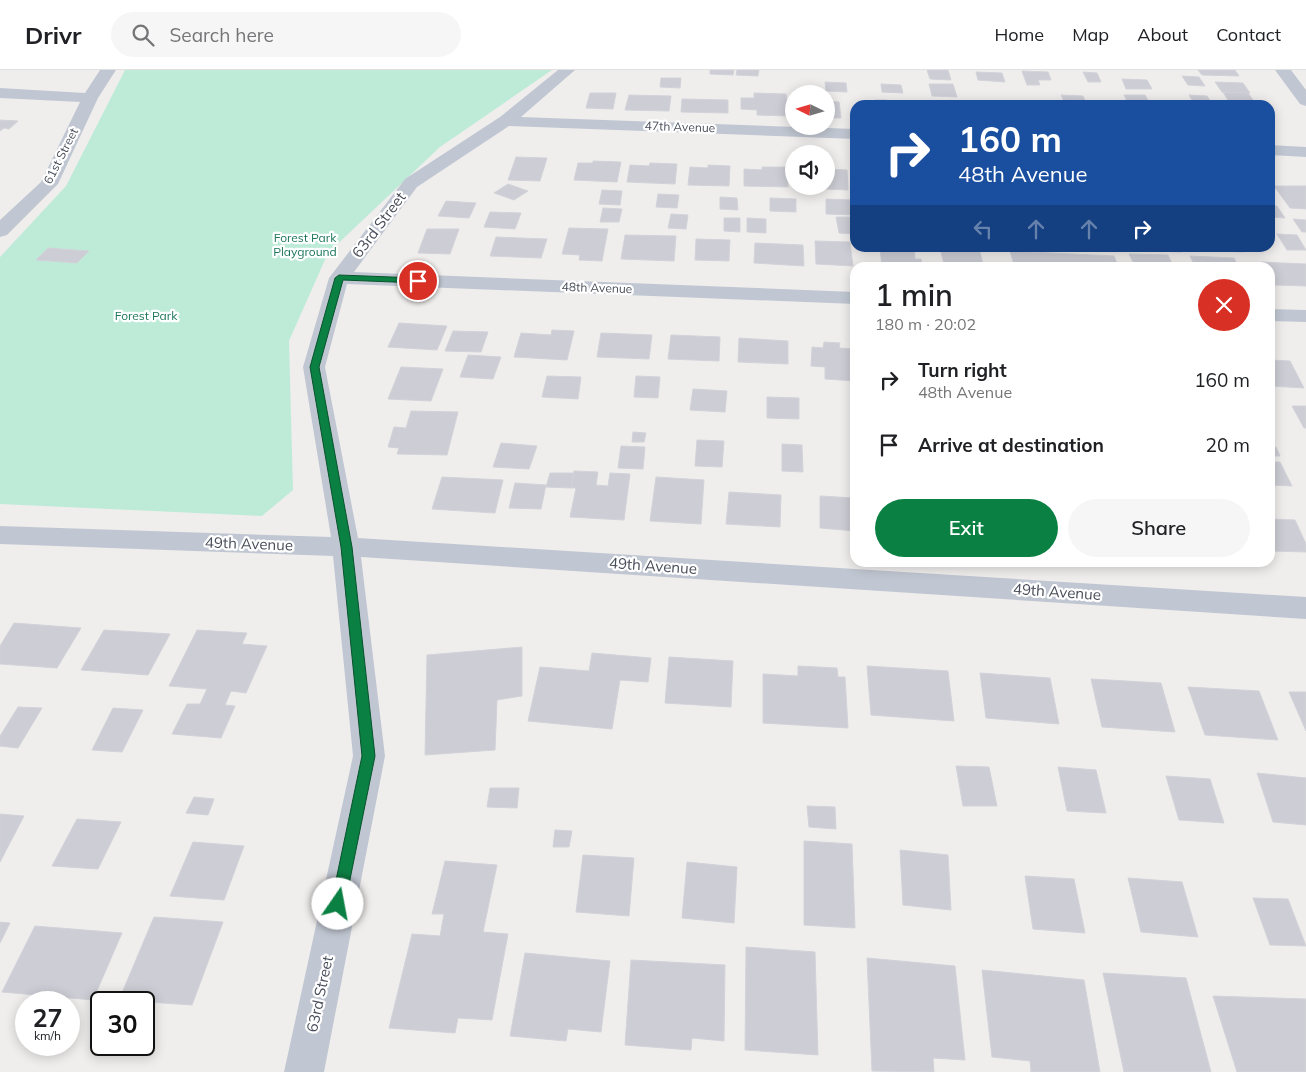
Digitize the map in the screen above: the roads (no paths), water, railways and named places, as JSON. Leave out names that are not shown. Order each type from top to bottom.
[{"type":"street","name":"61st Street","points":[[0,231],[49,184],[90,98],[108,70]]},
{"type":"street","name":"63rd Street","points":[[304,1072],[369,756],[346,547],[314,367],[339,278],[411,183],[506,120],[566,70]]},
{"type":"street","points":[[1283,70],[1306,101]]},
{"type":"street","points":[[0,94],[90,98]]},
{"type":"street","name":"47th Avenue","points":[[506,120],[850,134]]},
{"type":"street","points":[[1275,150],[1306,152]]},
{"type":"street","name":"48th Avenue","points":[[339,278],[850,298]]},
{"type":"street","points":[[1275,315],[1306,316]]},
{"type":"street","name":"49th Avenue","points":[[0,535],[346,547],[1306,608]]},
{"type":"park label","name":"Forest Park Playground","points":[[305,245]]},
{"type":"park label","name":"Forest Park","points":[[146,316]]}]
